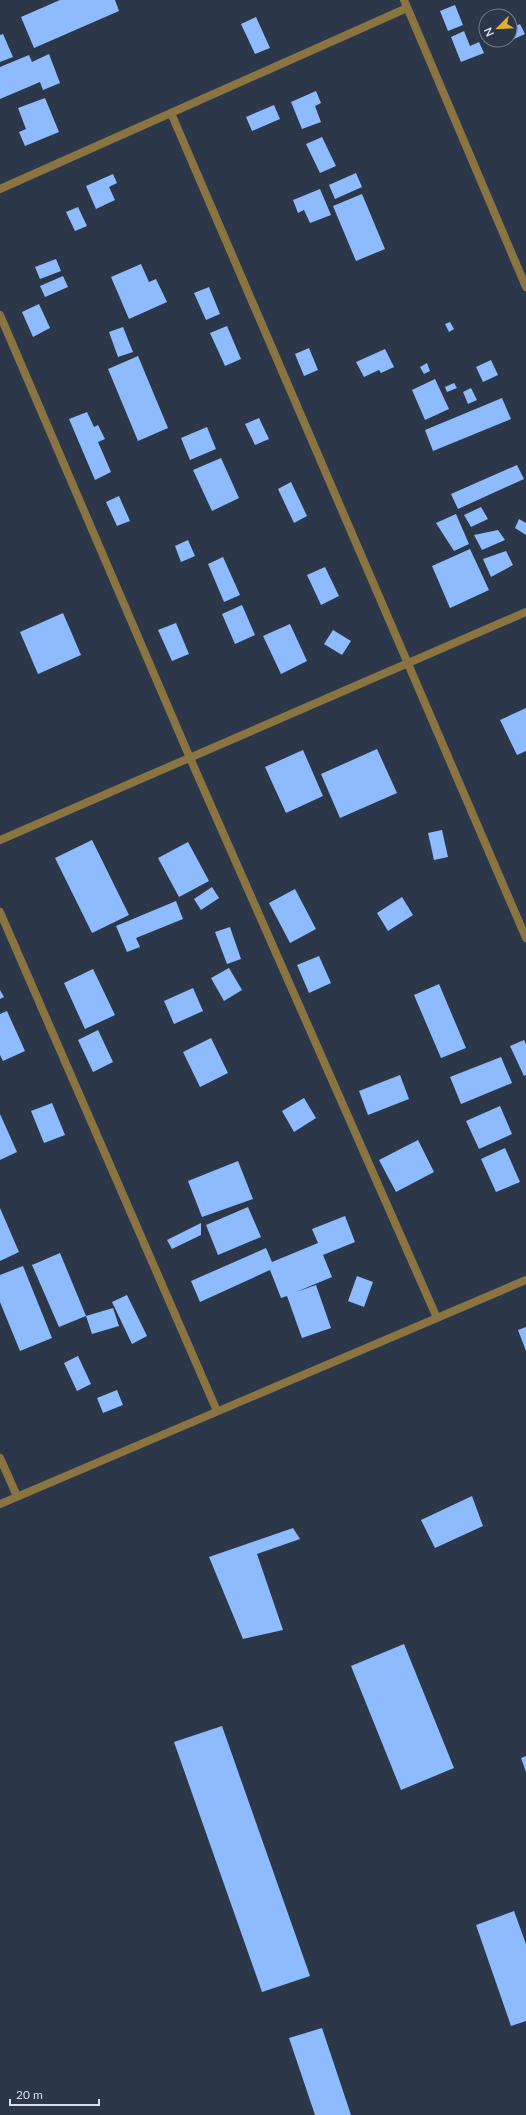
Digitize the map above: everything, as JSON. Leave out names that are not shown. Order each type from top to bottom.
[{"type":"street","points":[[404,0],[526,287]]},
{"type":"street","points":[[0,189],[407,8]]},
{"type":"street","points":[[171,113],[526,938]]},
{"type":"street","points":[[0,315],[190,758],[437,1318]]},
{"type":"street","points":[[0,840],[526,612]]},
{"type":"street","points":[[0,912],[217,1411]]},
{"type":"street","points":[[0,1504],[526,1280]]},
{"type":"street","points":[[0,1458],[17,1496]]},
{"type":"building","points":[[60,0],[115,0],[119,11],[34,48],[21,17]]},
{"type":"building","points":[[455,5],[463,25],[448,31],[440,11]]},
{"type":"building","points":[[256,17],[270,48],[255,54],[241,24]]},
{"type":"building","points":[[520,24],[525,34],[518,37],[518,25]]},
{"type":"building","points":[[464,31],[470,46],[478,42],[478,48],[482,48],[484,53],[461,62],[451,37]]},
{"type":"building","points":[[3,34],[13,57],[0,62],[0,35]]},
{"type":"building","points":[[49,54],[60,83],[43,90],[40,82],[0,99],[0,67],[29,55],[32,62]]},
{"type":"building","points":[[316,91],[321,103],[315,106],[321,122],[302,129],[291,102]]},
{"type":"building","points":[[45,98],[59,132],[25,146],[19,132],[26,129],[18,108]]},
{"type":"building","points":[[274,105],[280,119],[252,131],[246,117]]},
{"type":"building","points":[[322,137],[336,166],[320,173],[306,144]]},
{"type":"building","points":[[356,173],[362,187],[335,199],[329,185]]},
{"type":"building","points":[[113,174],[117,183],[109,187],[115,200],[96,209],[86,186]]},
{"type":"building","points":[[320,189],[331,215],[310,223],[304,210],[298,213],[293,200]]},
{"type":"building","points":[[362,194],[385,249],[356,261],[333,206]]},
{"type":"building","points":[[78,207],[87,226],[75,231],[66,212]]},
{"type":"building","points":[[56,259],[61,271],[40,279],[35,267]]},
{"type":"building","points":[[141,264],[149,282],[156,279],[167,302],[129,319],[111,277]]},
{"type":"building","points":[[63,276],[68,287],[45,297],[40,286]]},
{"type":"building","points":[[209,287],[220,314],[206,320],[194,293]]},
{"type":"building","points":[[39,304],[50,328],[33,337],[22,312]]},
{"type":"building","points":[[450,322],[454,329],[449,332],[445,324]]},
{"type":"building","points":[[227,326],[241,359],[225,366],[210,333]]},
{"type":"building","points":[[123,327],[133,352],[118,357],[109,332]]},
{"type":"building","points":[[309,348],[318,370],[304,376],[295,354]]},
{"type":"building","points":[[385,349],[394,367],[381,373],[379,370],[364,377],[356,362]]},
{"type":"building","points":[[138,356],[168,428],[138,441],[108,369]]},
{"type":"building","points":[[491,360],[498,375],[483,382],[476,367]]},
{"type":"building","points":[[427,363],[430,371],[424,374],[420,367]]},
{"type":"building","points":[[435,379],[449,409],[425,420],[412,390]]},
{"type":"building","points":[[454,383],[457,388],[447,392],[445,387]]},
{"type":"building","points":[[471,388],[477,400],[468,404],[463,392]]},
{"type":"building","points":[[502,398],[511,419],[433,451],[425,430]]},
{"type":"building","points":[[87,412],[94,427],[98,425],[105,439],[98,442],[111,472],[95,480],[69,419]]},
{"type":"building","points":[[259,418],[269,439],[255,445],[245,424]]},
{"type":"building","points":[[207,427],[216,449],[190,460],[181,438]]},
{"type":"building","points":[[221,458],[239,498],[212,511],[193,470]]},
{"type":"building","points":[[517,465],[524,479],[458,509],[451,494]]},
{"type":"building","points":[[291,482],[307,516],[294,523],[278,489]]},
{"type":"building","points":[[119,496],[130,521],[117,526],[106,502]]},
{"type":"building","points":[[481,507],[488,519],[471,527],[464,515]]},
{"type":"building","points":[[456,514],[469,544],[454,551],[436,523]]},
{"type":"building","points":[[519,519],[526,523],[526,535],[515,528]]},
{"type":"building","points":[[498,530],[505,540],[482,550],[474,535]]},
{"type":"building","points":[[188,540],[195,556],[181,562],[175,546]]},
{"type":"building","points":[[470,549],[489,590],[450,608],[432,566]]},
{"type":"building","points":[[506,551],[513,565],[491,577],[483,559]]},
{"type":"building","points":[[223,557],[240,595],[224,602],[208,564]]},
{"type":"building","points":[[325,567],[339,596],[321,605],[307,575]]},
{"type":"building","points":[[242,605],[255,635],[235,644],[222,614]]},
{"type":"building","points":[[63,613],[81,655],[38,674],[20,632]]},
{"type":"building","points":[[176,623],[189,654],[172,661],[158,630]]},
{"type":"building","points":[[290,624],[307,661],[281,674],[263,636]]},
{"type":"building","points":[[333,630],[351,641],[342,655],[324,644]]},
{"type":"building","points":[[526,708],[526,751],[517,755],[500,720]]},
{"type":"building","points":[[377,749],[397,793],[340,818],[321,774]]},
{"type":"building","points":[[303,750],[323,796],[286,813],[265,767]]},
{"type":"building","points":[[442,830],[448,857],[434,860],[428,833]]},
{"type":"building","points":[[92,840],[129,915],[92,933],[55,858]]},
{"type":"building","points":[[188,842],[209,881],[179,897],[158,858]]},
{"type":"building","points":[[212,887],[219,898],[201,910],[194,899]]},
{"type":"building","points":[[295,889],[316,929],[290,943],[269,903]]},
{"type":"building","points":[[402,897],[413,915],[388,931],[377,913]]},
{"type":"building","points":[[176,901],[183,919],[136,938],[140,947],[127,952],[116,926]]},
{"type":"building","points":[[230,927],[241,959],[227,964],[215,932]]},
{"type":"building","points":[[319,956],[331,983],[309,993],[297,965]]},
{"type":"building","points":[[229,968],[242,990],[224,1001],[211,978]]},
{"type":"building","points":[[93,969],[115,1015],[85,1029],[64,983]]},
{"type":"building","points":[[439,984],[466,1048],[441,1058],[414,995]]},
{"type":"building","points":[[193,988],[203,1011],[174,1024],[164,1001]]},
{"type":"building","points":[[0,990],[4,997],[0,999]]},
{"type":"building","points":[[7,1011],[25,1051],[3,1061],[0,1055],[0,1014]]},
{"type":"building","points":[[98,1030],[113,1062],[93,1072],[78,1040]]},
{"type":"building","points":[[211,1038],[228,1073],[200,1087],[183,1052]]},
{"type":"building","points":[[524,1040],[526,1044],[526,1075],[524,1076],[510,1046]]},
{"type":"building","points":[[501,1057],[512,1083],[461,1104],[450,1077]]},
{"type":"building","points":[[400,1075],[409,1099],[368,1115],[359,1091]]},
{"type":"building","points":[[304,1098],[316,1118],[294,1132],[282,1111]]},
{"type":"building","points":[[52,1103],[65,1135],[44,1143],[31,1111]]},
{"type":"building","points":[[500,1106],[512,1134],[479,1149],[466,1121]]},
{"type":"building","points":[[0,1114],[17,1152],[0,1160]]},
{"type":"building","points":[[418,1140],[434,1172],[396,1192],[379,1160]]},
{"type":"building","points":[[505,1148],[520,1182],[496,1192],[481,1159]]},
{"type":"building","points":[[238,1161],[253,1199],[202,1217],[188,1181]]},
{"type":"building","points":[[248,1207],[261,1237],[218,1255],[206,1225]]},
{"type":"building","points":[[0,1208],[19,1252],[0,1261]]},
{"type":"building","points":[[345,1216],[355,1242],[323,1255],[332,1277],[296,1292],[316,1285],[331,1328],[302,1338],[287,1296],[281,1298],[270,1270],[200,1302],[191,1281],[266,1248],[272,1262],[318,1243],[312,1229]]},
{"type":"building","points":[[201,1223],[201,1235],[172,1249],[167,1240]]},
{"type":"building","points":[[60,1253],[86,1316],[59,1327],[32,1265]]},
{"type":"building","points":[[23,1266],[52,1338],[20,1351],[0,1302],[0,1275]]},
{"type":"building","points":[[357,1276],[373,1282],[364,1307],[348,1301]]},
{"type":"building","points":[[127,1295],[147,1336],[132,1344],[112,1302]]},
{"type":"building","points":[[113,1308],[119,1326],[92,1334],[86,1316]]},
{"type":"building","points":[[526,1327],[526,1351],[518,1330]]},
{"type":"building","points":[[78,1356],[91,1384],[77,1391],[64,1363]]},
{"type":"building","points":[[117,1390],[123,1405],[103,1413],[97,1398]]},
{"type":"building","points":[[472,1496],[483,1526],[435,1548],[421,1520]]},
{"type":"building","points":[[293,1528],[300,1539],[257,1554],[283,1630],[243,1639],[209,1557]]},
{"type":"building","points":[[404,1644],[454,1768],[401,1790],[351,1666]]},
{"type":"building","points":[[222,1726],[310,1976],[262,1992],[174,1742]]},
{"type":"building","points":[[526,1756],[526,1772],[521,1758]]},
{"type":"building","points":[[514,1911],[526,1944],[526,2021],[511,2026],[476,1925]]},
{"type":"building","points":[[322,2028],[351,2115],[315,2115],[289,2038]]}]
